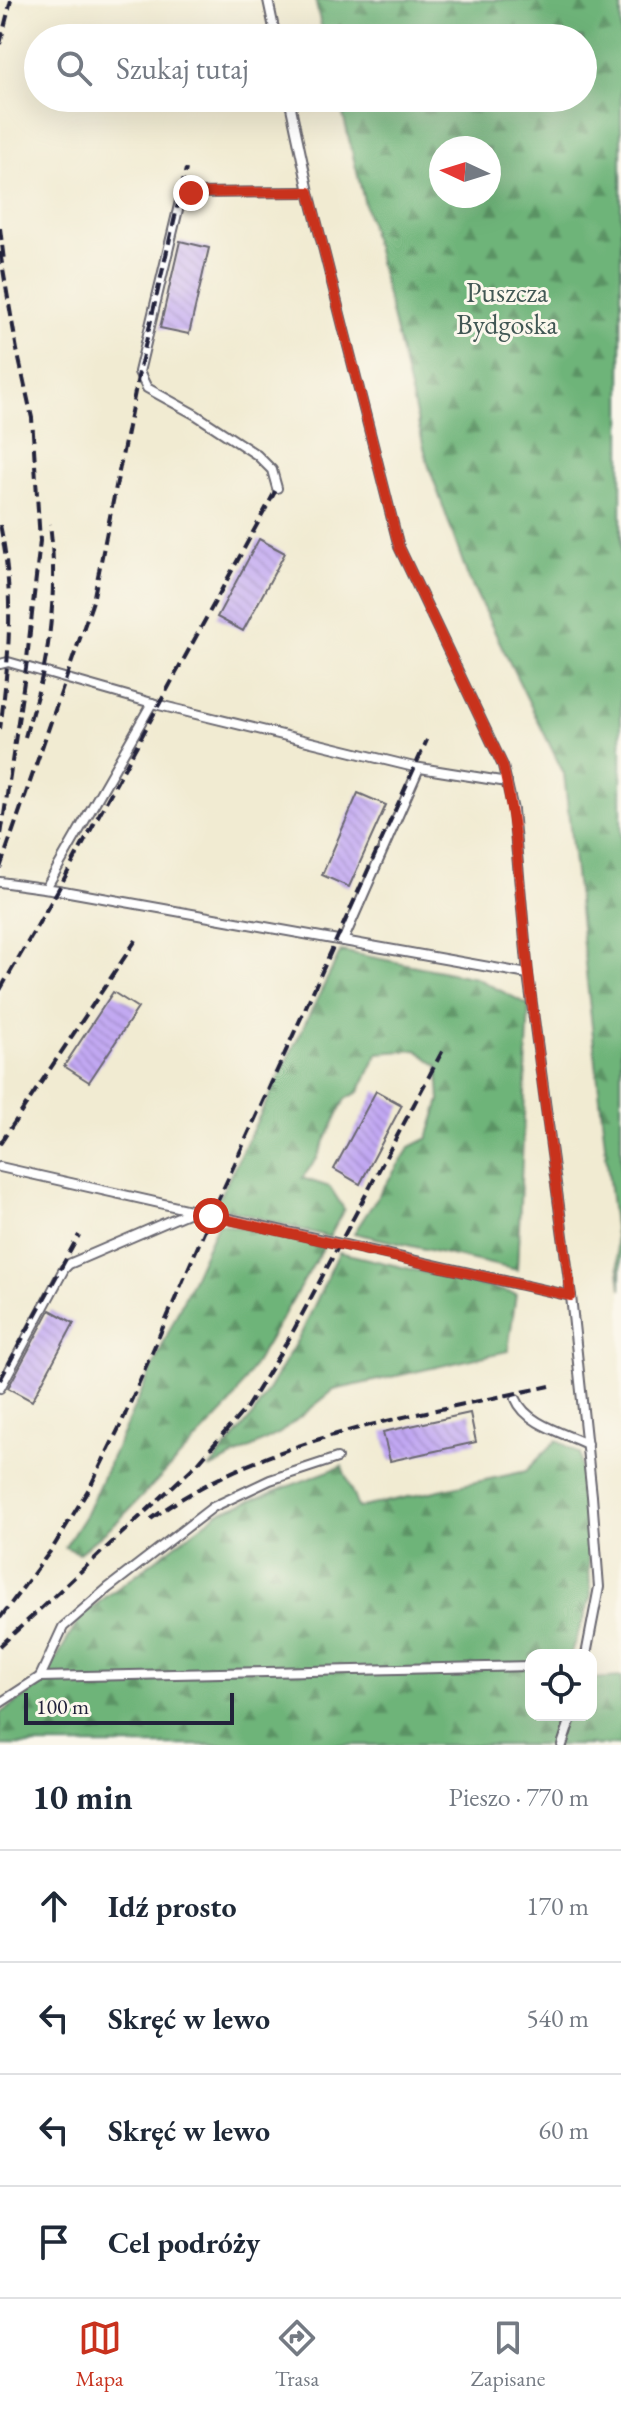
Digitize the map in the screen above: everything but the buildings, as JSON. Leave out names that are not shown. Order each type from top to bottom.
[{"type":"lane","points":[[268,0],[273,24]]},
{"type":"lane","points":[[292,112],[309,192],[399,547],[503,766],[513,810],[528,974],[571,1296],[587,1444],[599,1587],[587,1649]]},
{"type":"lane","points":[[277,488],[272,470],[257,455],[196,415],[147,388],[139,372],[180,201],[191,193],[309,192]]},
{"type":"lane","points":[[0,664],[8,662],[152,703],[419,768],[507,782]]},
{"type":"lane","points":[[46,888],[152,703]]},
{"type":"lane","points":[[343,941],[419,768]]},
{"type":"lane","points":[[0,882],[528,974]]},
{"type":"lane","points":[[0,1167],[571,1296]]},
{"type":"lane","points":[[0,1388],[69,1264],[190,1211]]},
{"type":"lane","points":[[516,1399],[520,1409],[531,1418],[587,1444]]},
{"type":"lane","points":[[40,1677],[63,1627],[213,1507],[270,1480],[337,1458]]},
{"type":"lane","points":[[0,1703],[40,1677],[525,1666]]},
{"type":"lane","points":[[562,1745],[570,1721]]},
{"type":"green space","name":"Puszcza Bydgoska","points":[[315,0],[621,0],[621,1289],[564,774],[468,577],[428,464],[342,112],[597,112],[597,24],[321,24]]},
{"type":"green space","points":[[341,951],[476,978],[529,1005],[517,1270],[354,1233],[410,1147],[428,1138],[440,1100],[438,1066],[417,1050],[378,1053],[359,1092],[345,1099],[316,1160],[302,1178],[330,1187],[344,1209],[329,1237],[215,1206]]},
{"type":"green space","points":[[218,1223],[325,1245],[231,1404],[120,1519],[79,1553],[65,1547],[86,1514]]},
{"type":"green space","points":[[339,1252],[516,1294],[508,1351],[334,1390],[280,1433],[209,1469],[254,1414],[302,1332]]},
{"type":"green space","points":[[557,1440],[580,1454],[591,1598],[572,1649],[525,1649],[525,1721],[597,1721],[597,1679],[621,1677],[621,1745],[0,1745],[0,1714],[30,1693],[50,1669],[82,1615],[218,1513],[342,1466],[358,1508],[526,1471]]},
{"type":"railway","points":[[0,44],[11,0]]},
{"type":"railway","points":[[0,868],[93,601],[139,372],[186,169]]},
{"type":"railway","points":[[0,228],[4,261]]},
{"type":"railway","points":[[0,252],[32,418],[40,541],[26,668],[0,842]]},
{"type":"railway","points":[[0,990],[58,890],[277,488]]},
{"type":"railway","points":[[25,737],[43,672],[49,636],[53,580],[50,524]]},
{"type":"railway","points":[[0,525],[9,601],[6,678],[0,729]]},
{"type":"railway","points":[[0,1618],[52,1549],[90,1487],[121,1424],[211,1216],[427,740]]},
{"type":"railway","points":[[0,1144],[136,940]]},
{"type":"railway","points":[[0,1646],[198,1463],[247,1407],[290,1337],[444,1048]]},
{"type":"railway","points":[[0,1380],[79,1235]]},
{"type":"railway","points":[[151,1519],[196,1490],[292,1448],[395,1419],[550,1386]]},
{"type":"route","points":[[191,193],[309,192],[399,547],[503,766],[507,782],[513,810],[528,974],[571,1296],[211,1216]]}]
